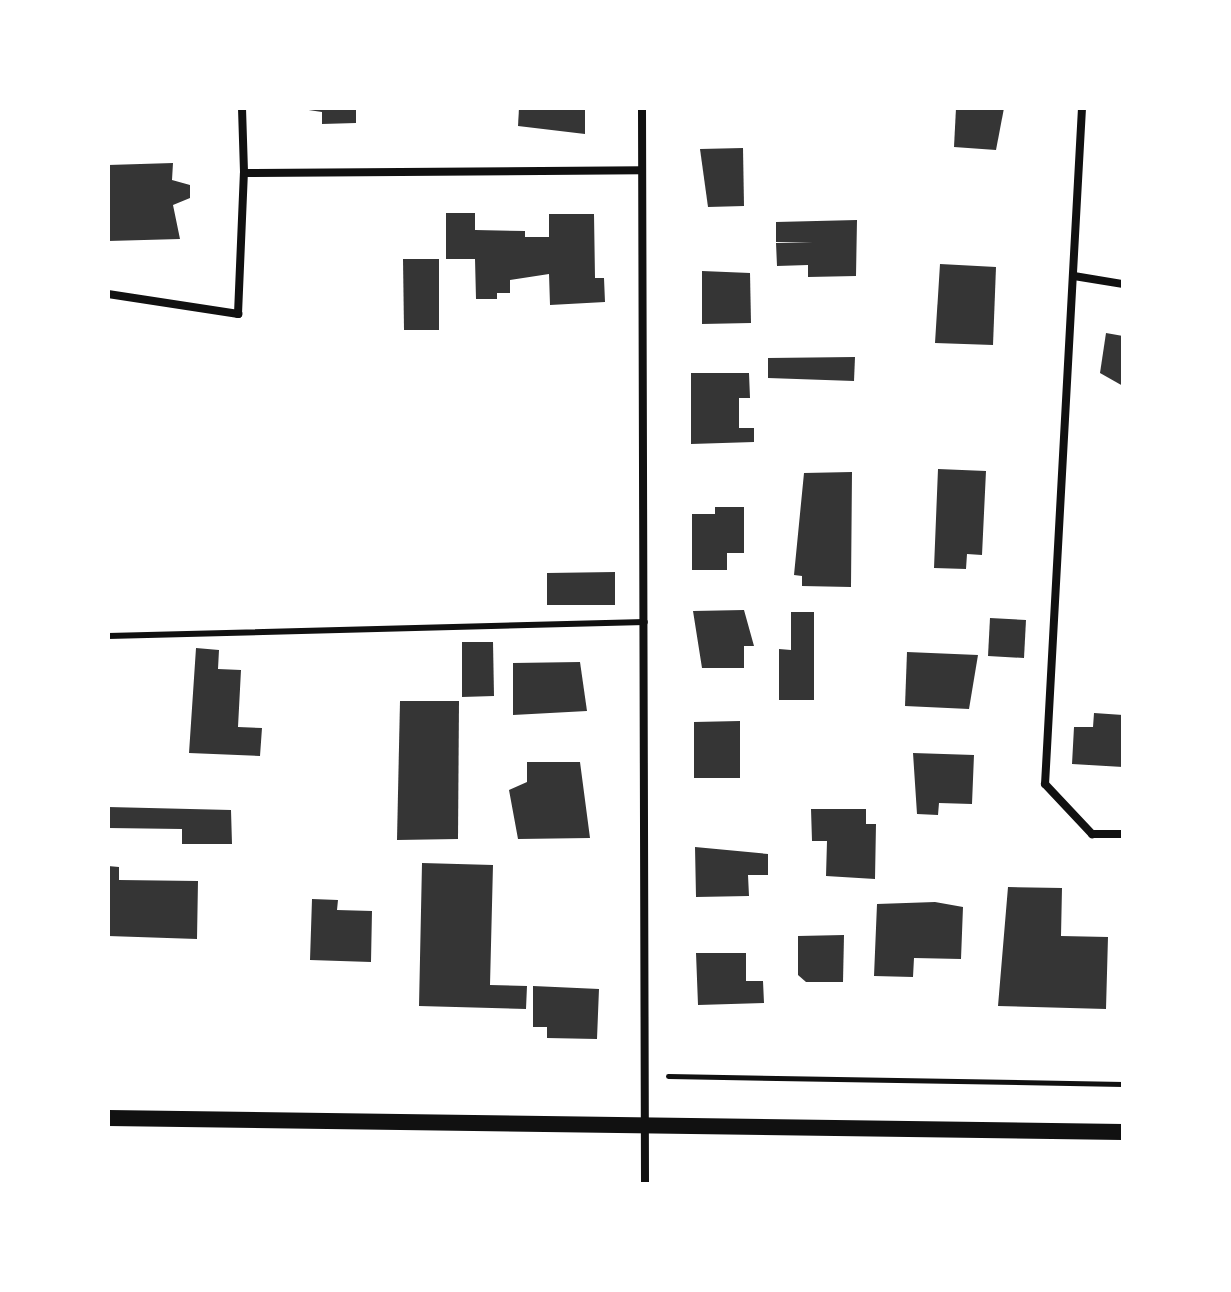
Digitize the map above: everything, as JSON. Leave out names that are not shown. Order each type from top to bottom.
[{"type":"main road","points":[[108,1118],[1123,1132]]},
{"type":"street","points":[[108,294],[238,314],[244,173],[242,108]]},
{"type":"street","points":[[642,108],[649,1127],[645,1184]]},
{"type":"street","points":[[1082,108],[1045,784],[1092,834],[1123,834]]},
{"type":"street","points":[[244,173],[642,170]]},
{"type":"street","points":[[1074,276],[1123,284]]},
{"type":"lane","points":[[108,636],[645,622]]},
{"type":"path","points":[[648,1076],[1123,1084]]},
{"type":"building","points":[[295,108],[356,108],[356,123],[322,124],[322,112]]},
{"type":"building","points":[[519,108],[585,108],[585,134],[518,126]]},
{"type":"building","points":[[956,108],[1004,108],[996,150],[954,147]]},
{"type":"building","points":[[743,148],[744,206],[708,207],[700,149]]},
{"type":"building","points":[[173,163],[172,180],[190,185],[190,198],[173,205],[180,239],[108,241],[108,165]]},
{"type":"building","points":[[446,213],[475,213],[475,230],[525,231],[525,237],[549,237],[549,214],[594,214],[595,278],[604,278],[605,302],[550,305],[549,274],[510,280],[510,293],[497,293],[497,299],[476,299],[475,259],[446,259]]},
{"type":"building","points":[[857,220],[856,276],[808,277],[808,265],[777,266],[776,243],[813,242],[776,242],[776,222]]},
{"type":"building","points":[[403,259],[439,259],[439,330],[404,330]]},
{"type":"building","points":[[940,264],[996,267],[993,345],[935,343]]},
{"type":"building","points":[[702,271],[750,273],[751,323],[702,324]]},
{"type":"building","points":[[1106,333],[1123,336],[1123,386],[1100,373]]},
{"type":"building","points":[[855,357],[854,381],[768,378],[768,358]]},
{"type":"building","points":[[691,373],[749,373],[750,398],[739,398],[739,428],[754,428],[754,442],[691,444]]},
{"type":"building","points":[[938,469],[986,471],[982,555],[967,554],[966,569],[934,568]]},
{"type":"building","points":[[852,472],[851,587],[802,586],[802,576],[794,575],[804,473]]},
{"type":"building","points":[[715,507],[744,507],[744,553],[727,553],[727,570],[692,570],[692,514],[715,514]]},
{"type":"building","points":[[615,572],[615,605],[547,605],[547,573]]},
{"type":"building","points":[[744,610],[754,646],[744,646],[744,668],[702,668],[693,611]]},
{"type":"building","points":[[791,612],[814,612],[814,700],[779,700],[779,649],[791,650]]},
{"type":"building","points":[[990,618],[1026,620],[1024,658],[988,656]]},
{"type":"building","points":[[462,642],[493,642],[494,696],[462,697]]},
{"type":"building","points":[[196,648],[219,650],[218,669],[241,670],[238,727],[262,728],[260,756],[189,753]]},
{"type":"building","points":[[907,652],[978,655],[969,709],[905,706]]},
{"type":"building","points":[[580,662],[587,711],[513,715],[513,663]]},
{"type":"building","points":[[400,701],[459,701],[458,839],[397,840]]},
{"type":"building","points":[[1094,713],[1123,715],[1123,767],[1072,764],[1074,727],[1093,727]]},
{"type":"building","points":[[740,721],[740,778],[694,778],[694,722]]},
{"type":"building","points":[[913,753],[974,755],[972,804],[939,803],[938,815],[917,814]]},
{"type":"building","points":[[527,762],[580,762],[590,838],[518,839],[509,790],[527,782]]},
{"type":"building","points":[[108,807],[231,810],[232,844],[182,844],[182,829],[108,828]]},
{"type":"building","points":[[811,809],[866,809],[866,824],[876,824],[875,879],[826,876],[827,841],[812,841]]},
{"type":"building","points":[[695,847],[768,854],[768,875],[748,875],[749,896],[696,897]]},
{"type":"building","points":[[422,863],[493,865],[490,985],[527,986],[526,1009],[419,1006]]},
{"type":"building","points":[[108,866],[119,867],[119,880],[198,881],[197,939],[108,936]]},
{"type":"building","points":[[1008,887],[1062,888],[1061,936],[1108,937],[1106,1009],[998,1006]]},
{"type":"building","points":[[312,899],[338,900],[337,910],[372,911],[371,962],[310,960]]},
{"type":"building","points":[[935,902],[963,907],[961,959],[914,958],[913,977],[874,976],[877,904]]},
{"type":"building","points":[[844,935],[843,982],[806,982],[798,975],[798,936]]},
{"type":"building","points":[[696,953],[746,953],[746,981],[763,981],[764,1003],[698,1005]]},
{"type":"building","points":[[533,986],[599,989],[597,1039],[547,1038],[547,1027],[533,1027]]}]
